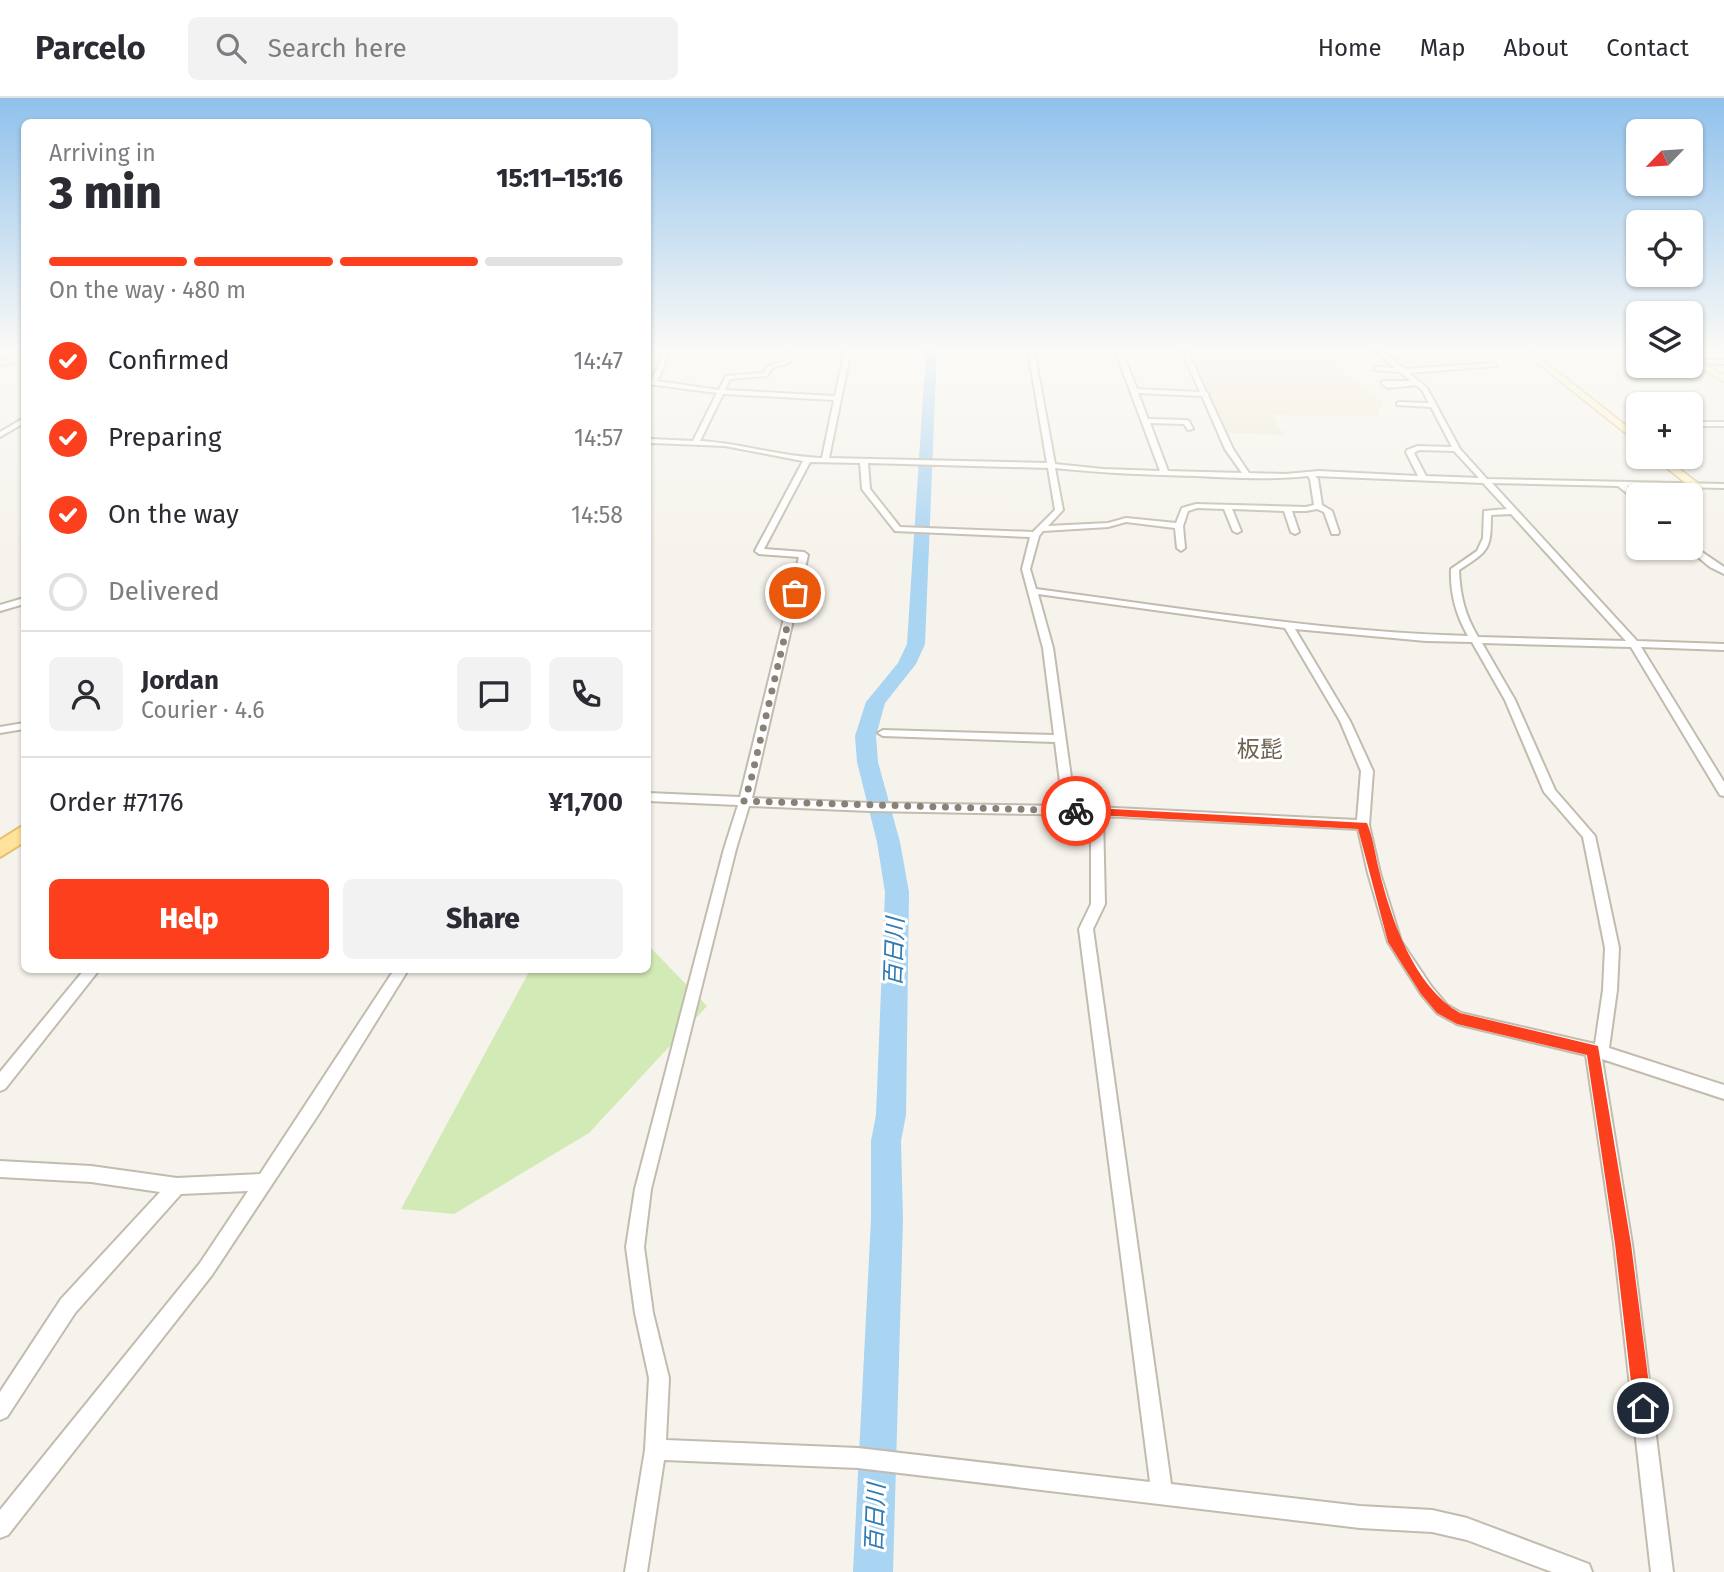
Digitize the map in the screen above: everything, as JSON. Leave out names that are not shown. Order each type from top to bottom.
[{"type":"main road","points":[[0,850],[21,834]]},
{"type":"street","points":[[696,442],[708,419]]},
{"type":"street","points":[[825,459],[833,419]]},
{"type":"street","points":[[1043,419],[1059,510],[1038,532],[1026,569],[1048,648],[1070,810]]},
{"type":"street","points":[[1216,419],[1229,449],[1247,475]]},
{"type":"street","points":[[1440,419],[1456,449],[1635,645],[1724,792]]},
{"type":"street","points":[[1612,419],[1626,430]]},
{"type":"street","points":[[1165,473],[1147,421],[1187,422],[1190,429]]},
{"type":"street","points":[[1615,421],[1626,421]]},
{"type":"street","points":[[0,435],[21,422]]},
{"type":"street","points":[[1703,424],[1724,424]]},
{"type":"street","points":[[651,440],[747,447],[807,460],[1626,485]]},
{"type":"street","points":[[1424,478],[1410,452],[1418,448],[1456,449]]},
{"type":"street","points":[[636,1572],[655,1450],[659,1378],[644,1313],[635,1247],[643,1189],[699,967],[750,784],[804,555],[759,551],[807,460]]},
{"type":"street","points":[[864,461],[866,489],[879,509],[898,529],[927,532],[1038,532],[1108,525],[1126,520],[1179,526]]},
{"type":"street","points":[[1674,469],[1692,483]]},
{"type":"street","points":[[1310,474],[1314,479],[1318,506]]},
{"type":"street","points":[[1621,485],[1626,489]]},
{"type":"street","points":[[1703,487],[1724,486]]},
{"type":"street","points":[[1181,548],[1179,526],[1184,512],[1189,508],[1287,509],[1318,506],[1328,511],[1335,532]]},
{"type":"street","points":[[1227,508],[1237,531]]},
{"type":"street","points":[[1287,509],[1295,532]]},
{"type":"street","points":[[1513,511],[1487,513],[1488,538],[1481,552],[1455,569],[1455,585],[1462,617],[1510,701],[1550,792],[1589,836],[1612,948],[1610,990],[1597,1051],[1662,1572]]},
{"type":"street","points":[[1703,557],[1724,571]]},
{"type":"street","points":[[1713,565],[1724,561]]},
{"type":"street","points":[[1033,591],[1288,626],[1426,638],[1724,647]]},
{"type":"street","points":[[0,608],[21,602]]},
{"type":"street","points":[[1288,626],[1345,721],[1367,771],[1363,825],[1395,942],[1426,990],[1442,1009],[1457,1018],[1597,1051],[1724,1093]]},
{"type":"street","points":[[0,730],[21,726]]},
{"type":"street","points":[[883,733],[1059,739]]},
{"type":"street","points":[[651,797],[870,807],[1070,810],[1363,825]]},
{"type":"street","points":[[1097,812],[1098,904],[1086,929],[1162,1492]]},
{"type":"street","points":[[0,1084],[90,973]]},
{"type":"street","points":[[0,1527],[206,1269],[399,973]]},
{"type":"street","points":[[0,1169],[91,1174],[177,1186],[264,1182]]},
{"type":"street","points":[[0,1410],[68,1306],[177,1186]]},
{"type":"street","points":[[655,1450],[858,1458],[1360,1517],[1432,1521],[1467,1529],[1581,1572]]},
{"type":"shaded area","points":[[1221,419],[1274,419],[1284,435],[1228,433]]},
{"type":"green space","points":[[651,948],[707,1006],[589,1133],[454,1214],[401,1209],[528,973],[651,973]]},
{"type":"waterway","name":"百日川","points":[[873,1572],[887,1219],[886,1141],[891,1115],[897,892],[888,842],[867,762],[865,736],[871,711],[881,694],[901,673],[916,644],[928,419]]},
{"type":"way so far","points":[[795,593],[744,801],[1076,811]]},
{"type":"district","name":"板髭","points":[[1260,749]]},
{"type":"route","points":[[1076,811],[1363,825],[1395,942],[1426,990],[1442,1009],[1457,1018],[1593,1051],[1623,1244],[1643,1408]]}]
